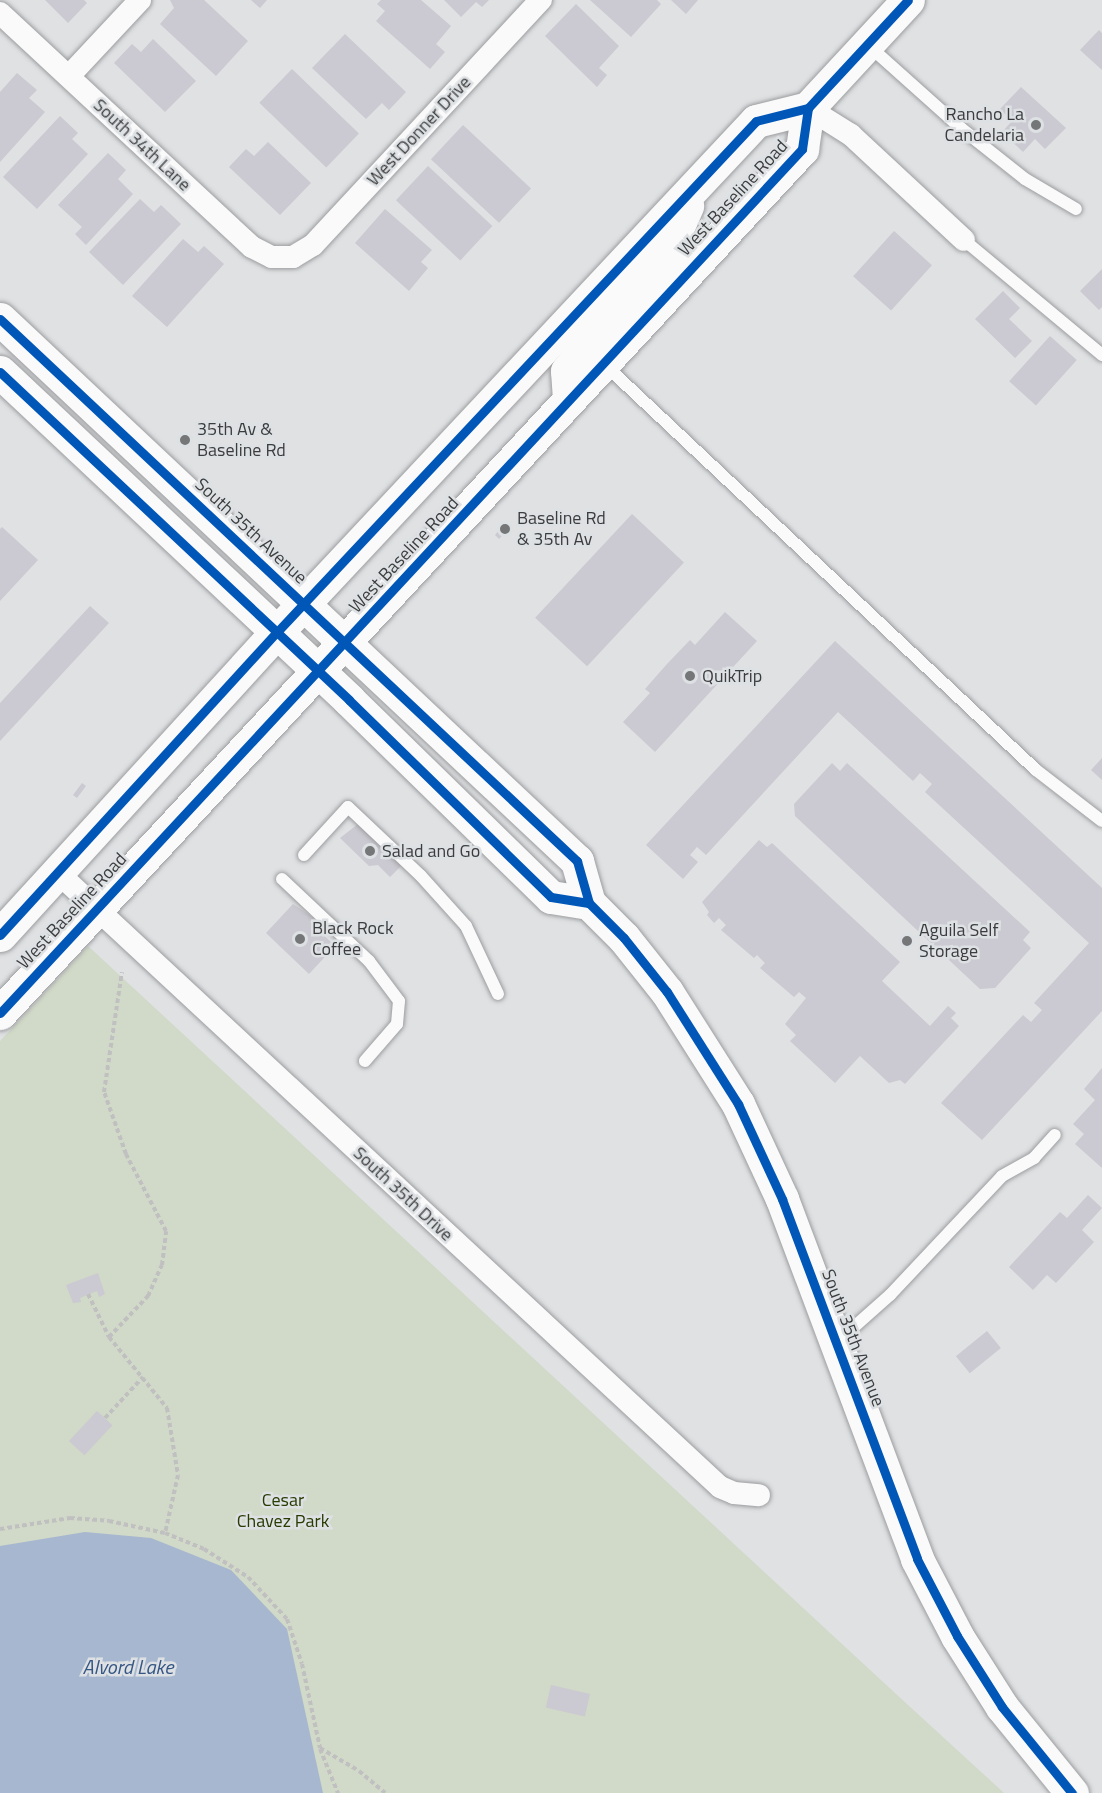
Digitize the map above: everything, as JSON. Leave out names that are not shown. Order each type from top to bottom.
[{"type":"main road","points":[[808,108],[908,0]]},
{"type":"main road","name":"West Baseline Road","points":[[0,935],[141,783],[276,632],[756,122],[808,108],[802,149],[0,1013]]},
{"type":"main road","points":[[569,400],[567,371],[670,245],[697,183]]},
{"type":"main road","name":"South 35th Avenue","points":[[0,319],[577,861],[589,903],[667,992],[738,1104],[782,1199],[917,1559],[952,1626],[1002,1707],[1072,1793]]},
{"type":"main road","points":[[0,372],[318,671],[551,897],[589,903]]},
{"type":"street","points":[[69,76],[140,0]]},
{"type":"street","name":"West Donner Drive","points":[[293,257],[313,244],[541,0]]},
{"type":"street","name":"South 34th Lane","points":[[0,13],[252,247],[272,257],[293,257]]},
{"type":"street","points":[[808,108],[851,135],[964,240]]},
{"type":"street","name":"South 35th Drive","points":[[57,872],[720,1487],[734,1493],[759,1495]]},
{"type":"lane","points":[[867,44],[1025,179],[1076,209]]},
{"type":"lane","points":[[964,240],[1102,355]]},
{"type":"lane","points":[[603,363],[1036,770],[1102,821]]},
{"type":"lane","points":[[304,855],[348,807],[421,876],[466,926],[498,994]]},
{"type":"lane","points":[[282,879],[369,961],[399,1001],[397,1024],[365,1061]]},
{"type":"lane","points":[[836,1342],[890,1295],[1002,1176],[1034,1158],[1055,1135]]},
{"type":"path","points":[[108,1337],[148,1296],[162,1265],[166,1231],[126,1154],[104,1092],[122,972]]},
{"type":"path","points":[[88,1294],[108,1337],[167,1408],[173,1432],[178,1474],[165,1533]]},
{"type":"path","points":[[105,1418],[143,1377]]},
{"type":"path","points":[[0,1529],[70,1518],[109,1521],[165,1533],[204,1549],[248,1577],[286,1619],[302,1664],[320,1748],[338,1793]]},
{"type":"path","points":[[320,1748],[359,1771],[385,1793]]},
{"type":"green space","name":"Cesar Chavez Park","points":[[88,946],[1004,1793],[0,1793],[0,1041]]},
{"type":"water","name":"Alvord Lake","points":[[85,1532],[151,1538],[231,1570],[287,1629],[323,1793],[0,1793],[0,1546]]},
{"type":"building","points":[[45,0],[84,0],[87,3],[68,23]]},
{"type":"building","points":[[170,0],[204,0],[248,41],[216,76],[160,24],[174,8]]},
{"type":"building","points":[[251,0],[267,0],[260,8]]},
{"type":"building","points":[[381,0],[421,0],[451,26],[436,44],[445,52],[430,69],[376,21],[385,11],[377,4]]},
{"type":"building","points":[[444,0],[489,0],[482,7],[476,2],[461,17]]},
{"type":"building","points":[[590,0],[657,0],[661,4],[631,37]]},
{"type":"building","points":[[671,0],[698,0],[686,14]]},
{"type":"building","points":[[576,4],[619,46],[599,68],[607,75],[597,87],[545,36]]},
{"type":"building","points":[[1099,30],[1102,33],[1102,70],[1080,50]]},
{"type":"building","points":[[345,34],[406,92],[389,110],[382,103],[366,119],[312,68]]},
{"type":"building","points":[[153,39],[196,81],[165,112],[114,63],[132,44],[141,52]]},
{"type":"building","points":[[292,69],[359,134],[326,167],[259,103]]},
{"type":"building","points":[[17,73],[37,90],[29,98],[45,112],[0,162],[0,92]]},
{"type":"building","name":"Rancho La Candelaria","points":[[1021,87],[1066,128],[1045,149],[1035,139],[1023,152],[1002,132],[1012,121],[1000,109]]},
{"type":"building","points":[[60,116],[78,133],[72,139],[88,154],[37,209],[3,177]]},
{"type":"building","points":[[463,125],[531,188],[499,223],[431,159]]},
{"type":"building","points":[[268,142],[311,183],[280,215],[229,167],[246,149],[254,156]]},
{"type":"building","points":[[108,153],[126,170],[118,179],[133,194],[86,245],[75,234],[82,227],[58,205]]},
{"type":"building","points":[[428,166],[492,226],[460,260],[396,200]]},
{"type":"building","points":[[140,199],[154,212],[161,205],[181,224],[123,285],[89,252]]},
{"type":"building","points":[[385,209],[432,250],[421,262],[428,268],[409,291],[355,243]]},
{"type":"building","points":[[894,231],[932,265],[891,310],[853,276]]},
{"type":"building","points":[[183,239],[198,252],[204,246],[224,264],[167,327],[132,296]]},
{"type":"building","points":[[1102,269],[1102,307],[1099,310],[1080,291]]},
{"type":"building","points":[[1003,291],[1020,308],[1009,319],[1032,341],[1015,358],[975,319]]},
{"type":"building","points":[[1050,336],[1077,360],[1036,405],[1009,381]]},
{"type":"building","points":[[183,434],[192,443],[188,447],[179,438]]},
{"type":"building","points":[[632,514],[684,562],[587,666],[535,618]]},
{"type":"building","points":[[504,524],[509,528],[499,539],[495,535]]},
{"type":"building","points":[[2,527],[38,560],[0,601],[0,529]]},
{"type":"building","points":[[90,606],[109,623],[0,741],[0,703]]},
{"type":"building","name":"QuikTrip","points":[[725,612],[757,641],[655,752],[623,722],[650,693],[645,689],[667,664],[690,640],[695,645]]},
{"type":"building","points":[[835,641],[1102,888],[1102,1011],[982,1140],[941,1103],[1023,1015],[1031,1022],[1042,1010],[1034,1003],[1089,943],[925,792],[932,784],[920,773],[913,781],[838,712],[706,855],[697,847],[690,855],[698,862],[683,879],[646,845]]},
{"type":"building","points":[[1102,758],[1102,780],[1091,770]]},
{"type":"building","points":[[832,763],[840,771],[847,763],[1030,932],[1023,940],[1031,948],[995,988],[980,989],[795,816],[794,804]]},
{"type":"building","points":[[82,783],[86,786],[77,798],[73,795]]},
{"type":"building","name":"Salad and Go","points":[[358,824],[402,865],[390,877],[378,865],[369,866],[340,838]]},
{"type":"building","points":[[759,840],[767,847],[772,843],[900,962],[882,981],[930,1026],[948,1006],[956,1013],[951,1018],[959,1026],[905,1084],[900,1080],[889,1083],[860,1056],[835,1083],[790,1041],[796,1035],[785,1024],[806,998],[799,992],[794,997],[760,968],[765,963],[757,955],[754,958],[721,930],[726,925],[719,918],[714,923],[707,915],[709,912],[702,902]]},
{"type":"building","name":"Black Rock Coffee","points":[[293,904],[314,918],[310,922],[335,946],[309,974],[266,933]]},
{"type":"building","points":[[1102,1068],[1102,1168],[1075,1144],[1084,1134],[1073,1124],[1095,1100],[1084,1089]]},
{"type":"building","points":[[1088,1195],[1102,1208],[1082,1230],[1094,1242],[1056,1283],[1047,1275],[1033,1290],[1009,1267],[1060,1212],[1067,1218]]},
{"type":"building","points":[[98,1273],[105,1294],[99,1297],[97,1291],[80,1298],[81,1302],[73,1303],[66,1285]]},
{"type":"building","points":[[987,1331],[1001,1348],[970,1373],[956,1356]]},
{"type":"building","points":[[97,1411],[112,1425],[84,1455],[69,1441]]},
{"type":"building","points":[[551,1685],[590,1694],[585,1716],[546,1707]]},
{"type":"cycle path","points":[[0,935],[277,632],[756,121],[808,108],[908,0]]},
{"type":"cycle path","points":[[0,1013],[802,149],[808,108]]},
{"type":"cycle path","points":[[0,319],[577,861],[589,903],[624,938],[667,992],[738,1104],[782,1199],[917,1559],[957,1636],[1002,1707],[1072,1793]]},
{"type":"cycle path","points":[[0,372],[349,700],[551,897],[589,903]]},
{"type":"place","name":"Rancho La Candelaria","points":[[1036,125]]},
{"type":"place","name":"35th Av & Baseline Rd","points":[[185,440]]},
{"type":"place","name":"Baseline Rd & 35th Av","points":[[505,529]]},
{"type":"place","name":"QuikTrip","points":[[690,676]]},
{"type":"place","name":"Salad and Go","points":[[370,851]]},
{"type":"place","name":"Black Rock Coffee","points":[[300,939]]},
{"type":"place","name":"Aguila Self Storage","points":[[907,941]]}]
